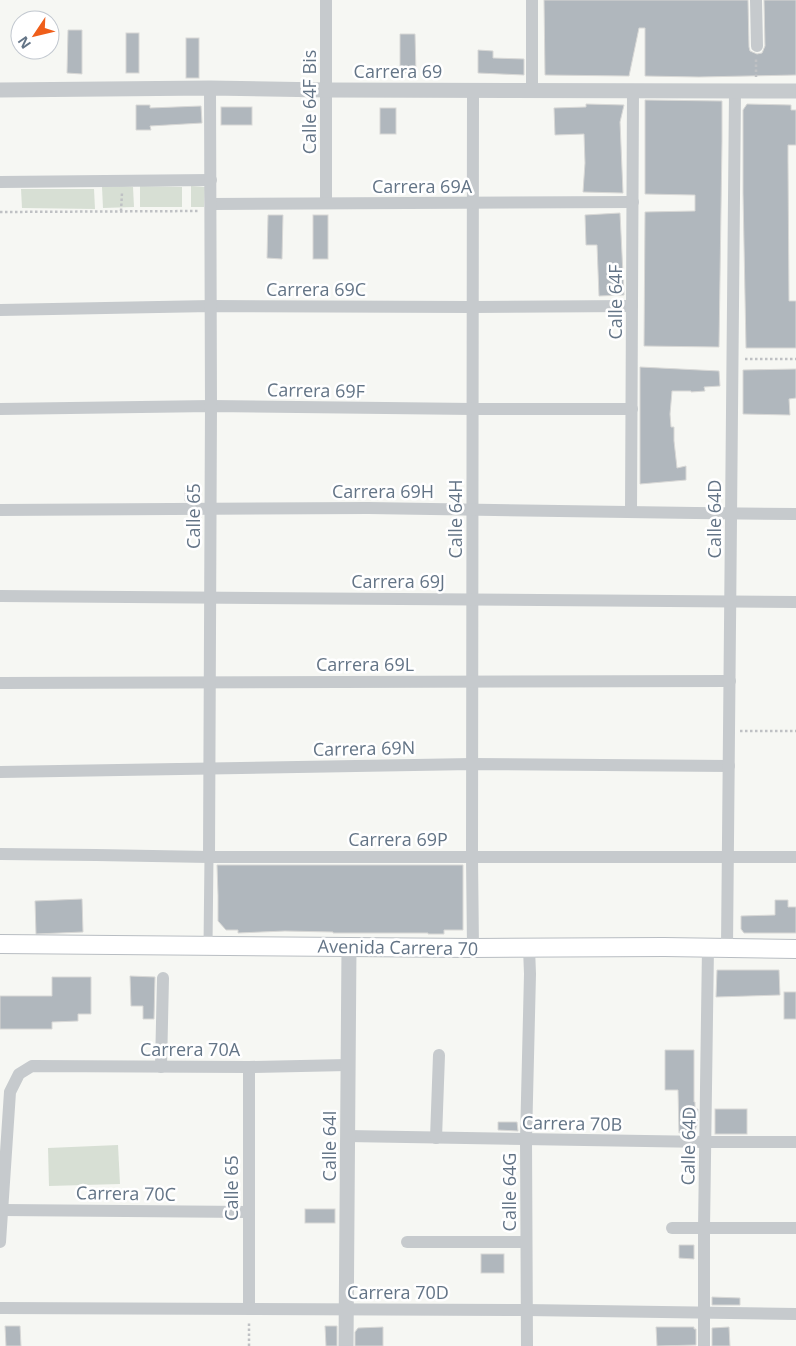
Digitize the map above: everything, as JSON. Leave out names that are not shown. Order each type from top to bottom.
[{"type":"main road","name":"Avenida Carrera 70","points":[[0,944],[474,948],[727,947],[796,949]]},
{"type":"street","name":"Calle 64F Bis","points":[[326,0],[326,203]]},
{"type":"street","points":[[532,0],[532,90]]},
{"type":"street","points":[[756,0],[757,46]]},
{"type":"street","name":"Carrera 69","points":[[0,90],[210,88],[796,92]]},
{"type":"street","name":"Calle 65","points":[[208,945],[211,509],[210,88]]},
{"type":"street","name":"Calle 64H","points":[[473,90],[472,857],[474,948]]},
{"type":"street","name":"Calle 64F","points":[[631,512],[632,91]]},
{"type":"street","name":"Calle 64D","points":[[727,947],[735,91]]},
{"type":"street","points":[[0,182],[211,180]]},
{"type":"street","name":"Carrera 69A","points":[[211,208],[326,203],[633,202]]},
{"type":"street","name":"Carrera 69C","points":[[0,310],[211,306],[632,306]]},
{"type":"street","name":"Carrera 69F","points":[[0,409],[211,406],[632,409]]},
{"type":"street","name":"Carrera 69H","points":[[0,510],[368,508],[796,514]]},
{"type":"street","name":"Carrera 69J","points":[[0,596],[796,602]]},
{"type":"street","name":"Carrera 69L","points":[[0,683],[730,681]]},
{"type":"street","name":"Carrera 69N","points":[[0,772],[472,764],[729,766]]},
{"type":"street","name":"Carrera 69P","points":[[0,854],[209,857],[796,857]]},
{"type":"street","name":"Calle 64I","points":[[346,1346],[349,946]]},
{"type":"street","name":"Calle 64G","points":[[527,1346],[526,1140],[529,948]]},
{"type":"street","name":"Calle 64D","points":[[704,1346],[708,948]]},
{"type":"street","points":[[161,1067],[163,978]]},
{"type":"street","points":[[436,1138],[439,1055]]},
{"type":"street","name":"Carrera 70A","points":[[3,1210],[10,1092],[19,1074],[32,1066],[249,1067],[348,1065]]},
{"type":"street","name":"Calle 65","points":[[249,1067],[249,1309]]},
{"type":"street","name":"Carrera 70B","points":[[348,1136],[526,1140],[796,1142]]},
{"type":"street","points":[[0,1242],[3,1210]]},
{"type":"street","name":"Carrera 70C","points":[[3,1210],[249,1212]]},
{"type":"street","points":[[672,1228],[796,1228]]},
{"type":"street","points":[[406,1242],[526,1242]]},
{"type":"street","name":"Carrera 70D","points":[[0,1308],[526,1310],[796,1314]]},
{"type":"path","points":[[756,79],[757,46]]},
{"type":"path","points":[[122,212],[123,181]]},
{"type":"path","points":[[0,212],[122,212],[211,208]]},
{"type":"path","points":[[732,359],[796,359]]},
{"type":"path","points":[[729,731],[796,731]]},
{"type":"path","points":[[249,1309],[249,1346]]},
{"type":"shaded area","points":[[140,186],[182,187],[182,207],[140,207]]},
{"type":"shaded area","points":[[191,186],[205,187],[204,207],[191,207]]},
{"type":"shaded area","points":[[102,187],[133,187],[134,207],[103,208]]},
{"type":"shaded area","points":[[21,189],[94,189],[95,209],[22,208]]},
{"type":"shaded area","points":[[118,1145],[120,1184],[49,1186],[48,1148]]},
{"type":"building","points":[[544,0],[748,0],[749,47],[750,51],[757,54],[762,53],[765,46],[764,0],[796,0],[796,75],[645,76],[645,28],[639,28],[629,76],[545,75]]},
{"type":"building","points":[[68,30],[82,30],[82,74],[67,73]]},
{"type":"building","points":[[126,33],[139,33],[139,73],[126,73]]},
{"type":"building","points":[[400,34],[415,34],[416,73],[400,73]]},
{"type":"building","points":[[186,38],[199,38],[199,78],[186,78]]},
{"type":"building","points":[[478,50],[493,51],[493,58],[524,59],[524,75],[478,73]]},
{"type":"building","points":[[645,100],[722,101],[719,347],[644,346],[645,212],[695,211],[695,195],[645,194]]},
{"type":"building","points":[[586,104],[624,105],[620,122],[623,193],[583,192],[584,134],[555,135],[554,108],[586,107]]},
{"type":"building","points":[[747,104],[791,105],[791,110],[796,110],[796,145],[788,145],[788,161],[789,301],[796,301],[796,348],[746,348],[743,110]]},
{"type":"building","points":[[136,105],[150,105],[150,108],[201,106],[202,123],[150,126],[151,130],[136,130]]},
{"type":"building","points":[[221,107],[252,107],[252,125],[221,125]]},
{"type":"building","points":[[380,108],[396,108],[396,134],[380,134]]},
{"type":"building","points":[[620,213],[624,295],[599,296],[597,245],[586,245],[585,215]]},
{"type":"building","points":[[268,215],[283,215],[282,259],[267,258]]},
{"type":"building","points":[[313,215],[328,215],[328,259],[313,259]]},
{"type":"building","points":[[640,367],[719,371],[720,386],[704,387],[705,391],[672,391],[670,414],[671,427],[674,427],[677,468],[686,466],[686,480],[640,484]]},
{"type":"building","points":[[796,369],[796,398],[789,399],[790,415],[743,414],[743,370]]},
{"type":"building","points":[[200,486],[201,501],[185,501],[185,487]]},
{"type":"building","points":[[217,865],[463,865],[463,930],[444,930],[444,934],[428,934],[285,931],[238,933],[238,930],[226,930],[218,921]]},
{"type":"building","points":[[82,899],[83,932],[36,934],[35,901]]},
{"type":"building","points":[[775,900],[788,900],[788,907],[796,907],[796,933],[744,933],[741,929],[741,916],[775,915]]},
{"type":"building","points":[[717,970],[779,970],[780,995],[716,997]]},
{"type":"building","points":[[130,976],[155,977],[154,1019],[143,1019],[143,1006],[131,1006]]},
{"type":"building","points":[[52,977],[91,977],[91,1014],[78,1014],[78,1021],[52,1022],[52,1029],[0,1029],[0,996],[52,996]]},
{"type":"building","points":[[784,992],[796,992],[796,1019],[784,1019]]},
{"type":"building","points":[[665,1050],[694,1050],[694,1102],[695,1109],[698,1109],[697,1125],[693,1134],[679,1133],[678,1090],[665,1090]]},
{"type":"building","points":[[715,1109],[747,1109],[747,1134],[715,1134]]},
{"type":"building","points":[[498,1122],[517,1122],[518,1131],[498,1130]]},
{"type":"building","points":[[305,1209],[335,1209],[335,1223],[305,1223]]},
{"type":"building","points":[[679,1245],[694,1245],[694,1259],[679,1258]]},
{"type":"building","points":[[481,1254],[504,1254],[504,1273],[481,1273]]},
{"type":"building","points":[[712,1297],[740,1298],[740,1305],[712,1305]]},
{"type":"building","points":[[5,1326],[20,1326],[21,1346],[6,1346]]},
{"type":"building","points":[[325,1326],[337,1326],[337,1346],[326,1346]]},
{"type":"building","points":[[383,1327],[383,1346],[355,1346],[355,1332],[358,1328]]},
{"type":"building","points":[[656,1327],[694,1327],[696,1329],[696,1345],[657,1346]]},
{"type":"building","points":[[729,1327],[730,1346],[712,1346],[712,1328]]}]
